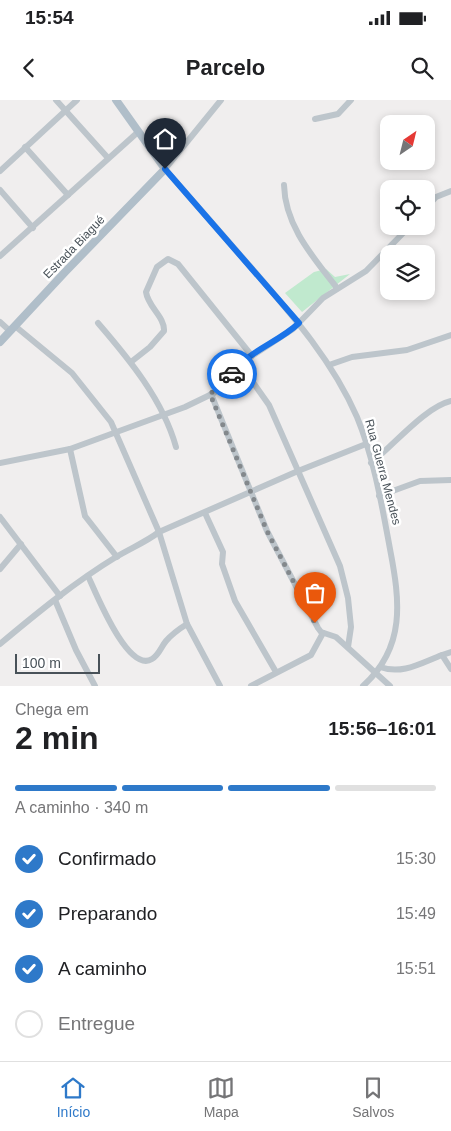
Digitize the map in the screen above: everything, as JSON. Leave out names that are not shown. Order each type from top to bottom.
[{"type":"main road","points":[[116,100],[165,169]]},
{"type":"main road","name":"Estrada Biagué","points":[[0,342],[165,169]]},
{"type":"street","points":[[56,100],[108,158]]},
{"type":"street","points":[[0,171],[77,100]]},
{"type":"street","points":[[165,169],[221,100]]},
{"type":"street","points":[[315,119],[338,114],[351,100]]},
{"type":"street","points":[[0,256],[138,132]]},
{"type":"street","points":[[25,146],[68,195]]},
{"type":"street","name":"Rua Guerra Mendes","points":[[165,169],[299,323],[329,365],[349,399],[366,444],[379,496],[395,573],[398,604],[392,643],[380,667],[363,686]]},
{"type":"street","points":[[284,185],[284,201],[291,221],[337,288]]},
{"type":"street","points":[[0,190],[33,228]]},
{"type":"street","points":[[435,198],[451,191]]},
{"type":"street","points":[[0,463],[70,449],[162,415],[210,394],[221,387],[240,364],[281,338],[299,323],[323,298],[366,271],[401,235]]},
{"type":"street","points":[[131,362],[150,347],[164,330],[163,322],[150,303],[146,292],[157,267],[168,259],[178,264],[252,356]]},
{"type":"street","points":[[0,322],[13,328],[72,373],[98,403],[116,432],[160,532],[178,599],[187,624],[220,686]]},
{"type":"street","points":[[98,323],[145,381],[172,431],[176,447]]},
{"type":"street","points":[[329,365],[352,357],[407,350],[451,335]]},
{"type":"street","points":[[240,364],[269,405],[340,566],[346,584],[351,627],[348,647]]},
{"type":"street","points":[[210,394],[267,531],[318,628],[323,633],[333,634],[390,686]]},
{"type":"street","points":[[371,463],[422,418],[438,406],[451,401]]},
{"type":"street","points":[[0,644],[57,598],[88,576],[117,557],[144,544],[160,532],[366,444]]},
{"type":"street","points":[[70,449],[85,516],[117,557]]},
{"type":"street","points":[[379,496],[420,481],[451,480]]},
{"type":"street","points":[[205,513],[223,552],[222,564],[235,601],[276,672]]},
{"type":"street","points":[[0,517],[21,544],[57,598],[76,650],[95,686]]},
{"type":"street","points":[[0,569],[21,544]]},
{"type":"street","points":[[88,576],[122,643],[141,660],[147,661],[154,658],[165,642],[187,624]]},
{"type":"street","points":[[251,686],[311,655],[323,633]]},
{"type":"street","points":[[380,667],[390,670],[407,669],[451,652]]},
{"type":"street","points":[[442,655],[451,669]]},
{"type":"green space","points":[[326,269],[335,277],[350,274],[302,312],[285,293],[314,272]]},
{"type":"way so far","points":[[232,374],[221,387],[210,394],[267,531],[315,623]]},
{"type":"route","points":[[165,169],[299,323],[281,338],[246,360],[232,374]]}]
